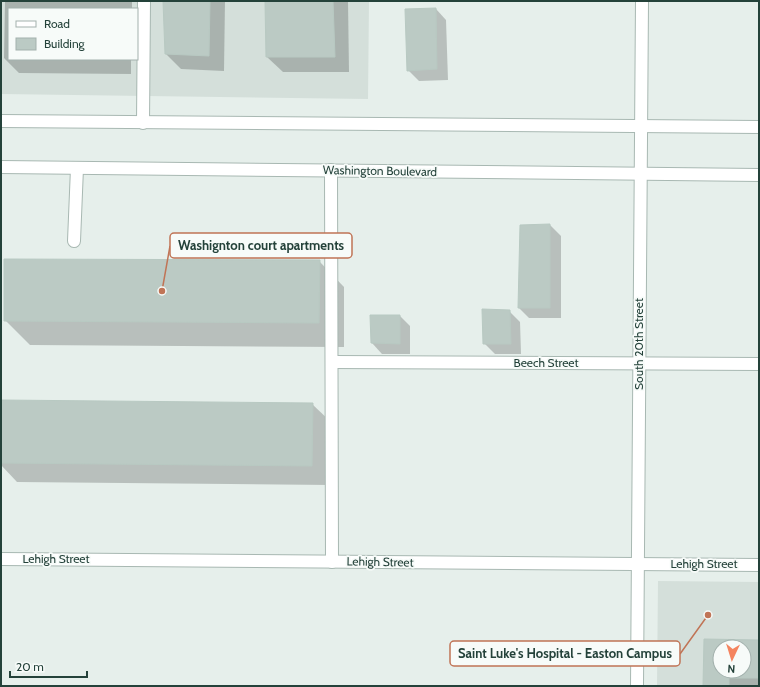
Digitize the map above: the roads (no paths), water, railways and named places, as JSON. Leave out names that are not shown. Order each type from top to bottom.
[{"type":"street","points":[[143,123],[144,1]]},
{"type":"street","name":"South 20th Street","points":[[636,686],[642,1]]},
{"type":"street","points":[[1,122],[759,127]]},
{"type":"street","name":"Washington Boulevard","points":[[1,167],[759,175]]},
{"type":"street","points":[[74,241],[77,168]]},
{"type":"street","points":[[332,170],[332,562]]},
{"type":"street","name":"Beech Street","points":[[332,362],[759,364]]},
{"type":"street","name":"Lehigh Street","points":[[1,559],[759,565]]},
{"type":"place","name":"Washignton court apartments","points":[[162,291]]},
{"type":"place","name":"Saint Luke's Hospital - Easton Campus","points":[[708,615]]}]
